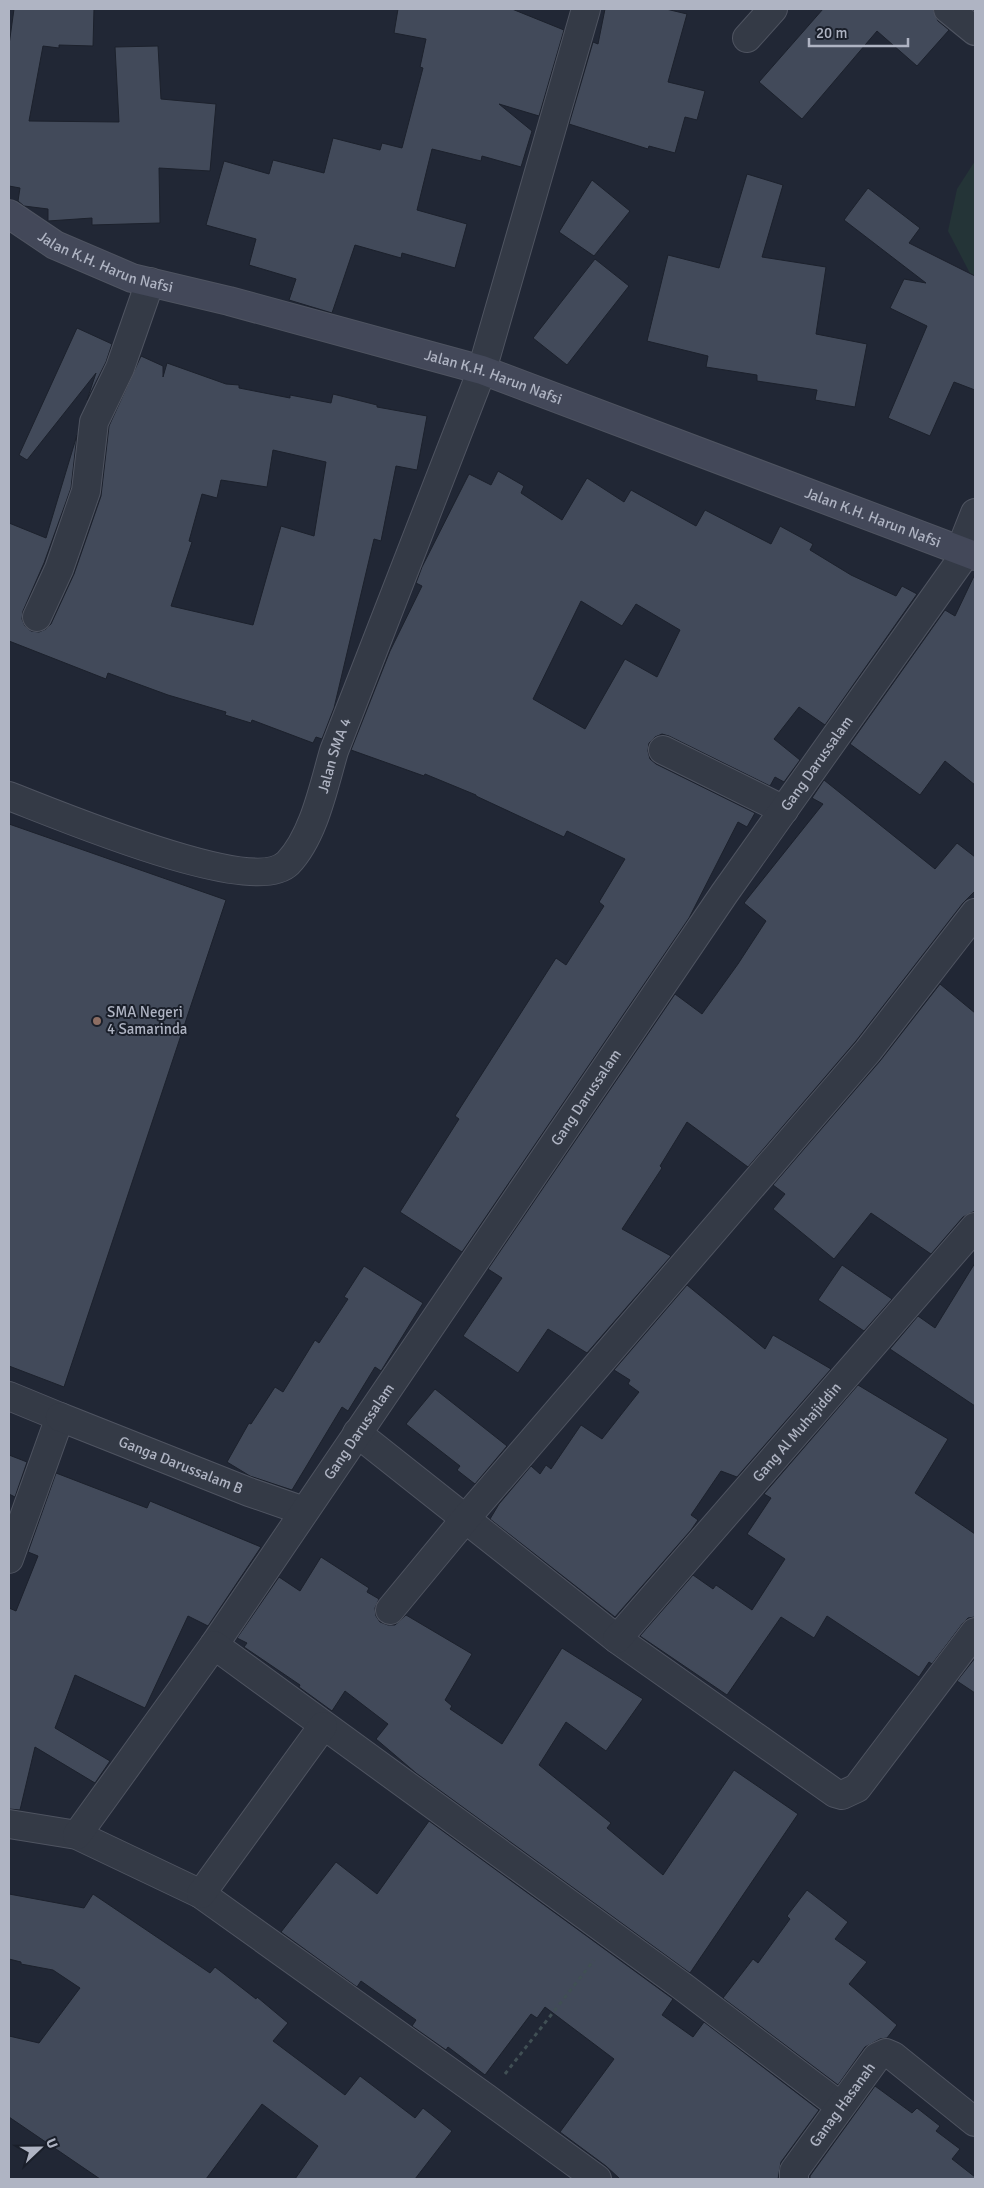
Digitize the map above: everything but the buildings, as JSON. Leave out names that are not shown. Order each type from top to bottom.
[{"type":"main road","name":"Jalan K.H. Harun Nafsi","points":[[9,214],[55,245],[141,280],[482,370],[967,553]]},
{"type":"street","name":"Jalan SMA 4","points":[[9,796],[142,846],[228,870],[262,872],[277,869],[287,864],[295,853],[318,807],[334,751],[482,370],[586,9]]},
{"type":"street","points":[[747,38],[773,9]]},
{"type":"street","points":[[948,9],[975,31]]},
{"type":"street","points":[[37,617],[59,569],[86,490],[94,422],[120,368],[141,280]]},
{"type":"street","name":"Gang Darussalam","points":[[77,1835],[214,1645],[356,1433],[724,894],[967,553],[975,513]]},
{"type":"street","points":[[663,750],[784,810]]},
{"type":"street","points":[[390,1610],[466,1518],[868,1051],[975,913]]},
{"type":"street","name":"Gang Al Muhajiddin","points":[[617,1638],[975,1227]]},
{"type":"street","name":"Ganga Darussalam B","points":[[9,1396],[248,1492],[304,1511]]},
{"type":"street","points":[[9,1559],[60,1417]]},
{"type":"street","points":[[356,1433],[617,1638],[835,1793],[842,1795],[851,1792],[861,1783],[975,1632]]},
{"type":"street","points":[[214,1645],[682,1986],[840,2106]]},
{"type":"street","points":[[201,1894],[323,1726]]},
{"type":"street","points":[[9,1824],[77,1835],[201,1894],[596,2179]]},
{"type":"street","name":"Ganag Hasanah","points":[[794,2179],[794,2171],[840,2106],[877,2057],[886,2053],[893,2056],[975,2122]]},
{"type":"path","points":[[486,2098],[612,1936]]},
{"type":"shaded area","points":[[975,161],[975,283],[948,231],[957,189]]},
{"type":"place","name":"SMA Negeri 4 Samarinda","points":[[97,1021]]}]
